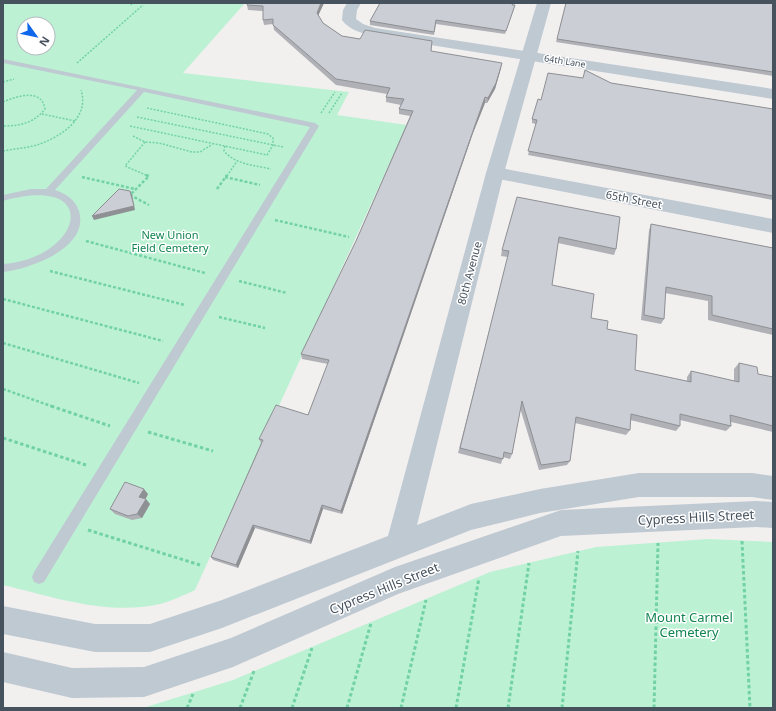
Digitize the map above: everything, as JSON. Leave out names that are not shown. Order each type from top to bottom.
[{"type":"street","name":"64th Lane","points":[[354,3],[350,10],[349,20],[358,27],[373,32],[773,94]]},
{"type":"street","name":"80th Avenue","points":[[399,544],[495,173],[544,3]]},
{"type":"street","name":"65th Street","points":[[495,173],[773,226]]},
{"type":"street","points":[[3,620],[94,638],[150,638],[222,614],[471,517],[540,501],[639,485],[752,485],[773,488]]},
{"type":"street","name":"Cypress Hills Street","points":[[3,667],[72,683],[144,682],[233,652],[395,582],[561,523],[756,514],[773,515]]},
{"type":"lane","points":[[3,61],[315,126],[39,577]]},
{"type":"lane","points":[[48,192],[142,89]]},
{"type":"lane","points":[[3,198],[32,191],[48,192],[66,199],[71,203],[76,213],[75,225],[68,237],[53,251],[26,264],[3,268]]},
{"type":"path","points":[[66,73],[143,5]]},
{"type":"path","points":[[3,82],[17,78]]},
{"type":"path","points":[[3,151],[20,149],[42,143],[61,133],[75,121],[83,109],[85,97],[79,87]]},
{"type":"path","points":[[313,125],[334,92]]},
{"type":"path","points":[[329,113],[342,93]]},
{"type":"path","points":[[3,102],[22,96],[37,97],[45,104],[45,109],[36,119],[20,125],[3,126]]},
{"type":"path","points":[[328,102],[335,104]]},
{"type":"path","points":[[112,123],[267,155],[273,145],[273,138],[268,134],[129,104]]},
{"type":"path","points":[[42,114],[75,121]]},
{"type":"path","points":[[120,114],[299,151]]},
{"type":"path","points":[[133,136],[145,142],[159,143],[200,152],[213,144]]},
{"type":"path","points":[[145,142],[125,166],[149,176],[130,195],[149,205]]},
{"type":"path","points":[[225,146],[224,151],[228,157],[237,161],[286,172]]},
{"type":"path","points":[[217,189],[237,161]]},
{"type":"path","points":[[66,173],[136,189]]},
{"type":"path","points":[[225,177],[276,189]]},
{"type":"path","points":[[259,217],[349,238]]},
{"type":"path","points":[[68,237],[287,293]]},
{"type":"path","points":[[26,264],[266,328]]},
{"type":"path","points":[[3,299],[180,346]]},
{"type":"path","points":[[3,343],[154,388]]},
{"type":"path","points":[[3,389],[129,429],[213,452]]},
{"type":"path","points":[[3,438],[104,471]]},
{"type":"path","points":[[70,525],[200,565]]},
{"type":"path","points":[[742,541],[750,708]]},
{"type":"path","points":[[654,708],[658,543]]},
{"type":"path","points":[[562,708],[578,551]]},
{"type":"path","points":[[508,708],[530,563]]},
{"type":"path","points":[[456,708],[479,577]]},
{"type":"path","points":[[401,708],[426,600]]},
{"type":"path","points":[[348,708],[371,623]]},
{"type":"path","points":[[292,708],[312,648]]},
{"type":"path","points":[[240,708],[254,671]]},
{"type":"path","points":[[187,708],[194,691]]},
{"type":"green space","name":"New Union Field Cemetery","points":[[3,3],[245,3],[183,73],[349,92],[337,115],[407,125],[195,590],[173,600],[160,604],[140,607],[120,608],[100,606],[81,604],[3,585]]},
{"type":"green space","name":"Mount Carmel Cemetery","points":[[708,539],[773,542],[773,708],[143,708],[233,680],[490,572],[596,547]]},
{"type":"building","points":[[248,3],[321,3],[317,13],[323,23],[342,36],[360,39],[365,30],[432,41],[431,51],[502,63],[496,83],[488,98],[485,97],[341,511],[322,505],[310,541],[253,525],[236,565],[211,557],[263,440],[259,439],[276,405],[308,415],[329,360],[301,354],[356,241],[413,111],[399,109],[404,99],[386,97],[390,88],[336,79],[273,25],[273,19],[263,20],[263,6],[247,5]]},
{"type":"building","points":[[380,3],[513,3],[512,5],[515,5],[506,31],[436,20],[434,32],[370,21]]},
{"type":"building","points":[[566,3],[773,3],[773,72],[557,39]]},
{"type":"building","points":[[585,70],[611,83],[773,109],[773,196],[528,151],[537,120],[532,119],[538,99],[541,100],[548,73],[583,78]]},
{"type":"building","points":[[119,189],[130,191],[134,206],[92,216]]},
{"type":"building","points":[[517,197],[620,217],[616,249],[559,237],[552,285],[594,294],[591,318],[608,321],[607,329],[637,335],[635,370],[691,382],[691,371],[739,382],[739,363],[757,367],[758,374],[773,377],[773,426],[730,415],[731,426],[680,414],[680,426],[631,414],[630,430],[576,417],[570,461],[541,465],[522,401],[512,454],[504,452],[503,459],[460,448],[509,251],[502,250]]},
{"type":"building","points":[[651,224],[773,248],[773,329],[712,315],[712,296],[666,287],[664,319],[644,315]]},
{"type":"building","points":[[125,482],[144,489],[139,497],[146,499],[137,514],[128,516],[110,509]]}]
